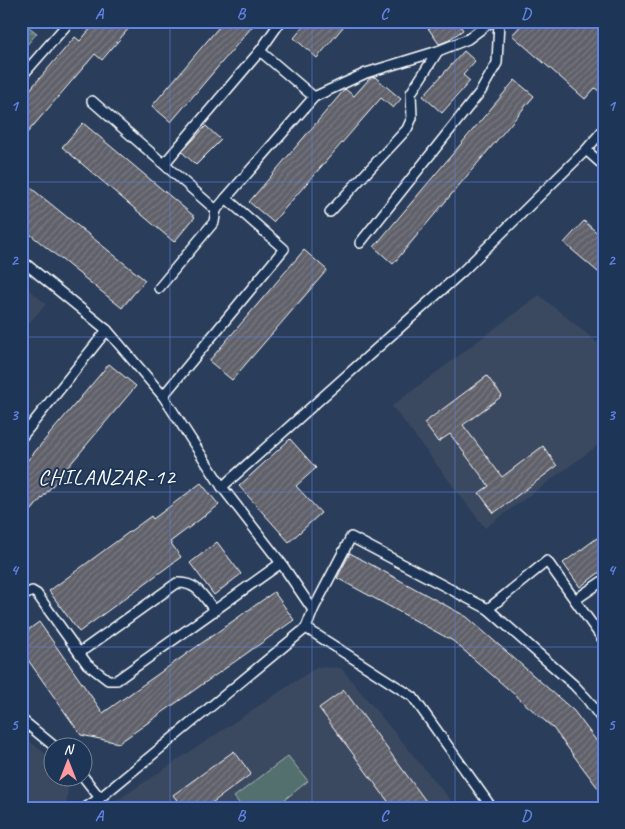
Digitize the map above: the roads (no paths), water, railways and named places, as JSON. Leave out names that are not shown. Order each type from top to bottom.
[{"type":"lane","points":[[21,77],[70,21]]},
{"type":"lane","points":[[164,164],[260,51],[281,21]]},
{"type":"lane","points":[[159,288],[214,222],[216,210],[314,97],[366,73],[438,51],[468,39],[492,21]]},
{"type":"lane","points":[[360,243],[481,91],[497,63],[499,21]]},
{"type":"lane","points":[[260,51],[314,97]]},
{"type":"lane","points":[[330,212],[407,129],[412,118],[411,93],[438,51]]},
{"type":"lane","points":[[92,101],[216,210]]},
{"type":"lane","points":[[222,486],[462,272],[586,150],[604,129]]},
{"type":"lane","points":[[586,150],[604,166]]},
{"type":"lane","points":[[163,396],[284,249],[226,198]]},
{"type":"lane","points":[[21,260],[107,330],[163,396],[222,486],[281,563],[313,610]]},
{"type":"lane","points":[[21,438],[107,330]]},
{"type":"lane","points":[[86,808],[306,628],[313,610],[351,537],[488,609],[574,685],[587,698],[604,722]]},
{"type":"lane","points":[[488,609],[547,561],[604,641]]},
{"type":"lane","points":[[21,596],[32,591],[38,594],[87,664],[108,680],[117,680],[281,563]]},
{"type":"lane","points":[[575,600],[604,580]]},
{"type":"lane","points":[[79,653],[177,583],[194,586],[215,610]]},
{"type":"lane","points":[[306,628],[413,697],[492,808]]},
{"type":"lane","points":[[21,719],[42,736]]},
{"type":"lane","points":[[91,786],[100,798]]},
{"type":"district","name":"CHILANZAR-12","points":[[107,476]]}]
